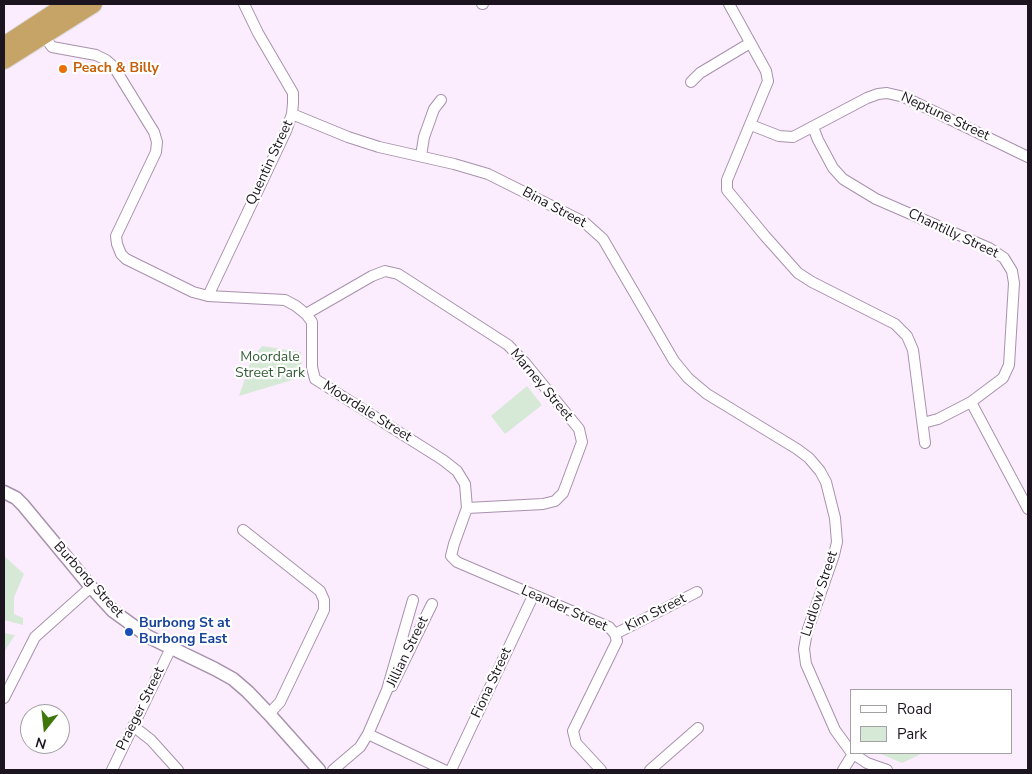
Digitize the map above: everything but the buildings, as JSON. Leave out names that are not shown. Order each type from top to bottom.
[{"type":"highway","points":[[4,46],[68,4]]},
{"type":"highway","points":[[4,60],[93,4]]},
{"type":"street","name":"Quentin Street","points":[[208,296],[286,131],[292,114],[293,93],[258,33],[244,4]]},
{"type":"street","points":[[729,4],[766,71],[768,81],[727,180],[727,190],[798,273],[895,324],[907,336],[913,350],[925,443]]},
{"type":"street","points":[[43,35],[52,47],[96,55],[106,60],[114,67],[154,132],[157,142],[156,152],[116,236],[121,254],[133,264],[193,292],[208,296],[285,300],[306,314]]},
{"type":"street","points":[[691,82],[700,73],[750,43]]},
{"type":"street","name":"Neptune Street","points":[[751,125],[779,136],[793,137],[868,98],[887,93],[904,97],[1028,156]]},
{"type":"street","points":[[421,156],[424,137],[434,109],[441,100]]},
{"type":"street","name":"Bina Street","points":[[292,114],[371,145],[454,164],[488,174],[584,222],[603,239],[674,361],[688,378],[707,394],[761,427]]},
{"type":"street","name":"Chantilly Street","points":[[813,127],[833,168],[843,179],[876,199],[989,248],[1004,258],[1012,271],[1014,283],[1009,365],[1003,378],[971,402],[938,419],[923,423]]},
{"type":"street","name":"Marney Street","points":[[306,314],[372,276],[385,271],[398,274],[508,346],[526,364],[579,430],[582,442],[563,493],[555,501],[543,504],[467,508]]},
{"type":"street","name":"Moordale Street","points":[[306,314],[312,322],[312,367],[315,378],[443,460],[457,471],[465,484],[467,508],[451,556]]},
{"type":"street","points":[[971,402],[1028,509]]},
{"type":"street","name":"Ludlow Street","points":[[761,427],[809,458],[826,482],[835,518],[836,542],[834,556],[807,632],[804,649],[806,664],[835,730],[850,750]]},
{"type":"street","name":"Burbong Street","points":[[4,492],[16,498],[91,587],[126,622],[143,634],[228,676],[248,692],[319,770]]},
{"type":"street","points":[[243,530],[320,591],[324,600],[324,610],[280,702],[269,714]]},
{"type":"street","name":"Leander Street","points":[[451,556],[457,562],[609,627],[616,634],[617,641],[573,731],[576,742],[601,770]]},
{"type":"street","points":[[4,698],[35,637],[91,587]]},
{"type":"street","name":"Kim Street","points":[[616,634],[697,592]]},
{"type":"street","name":"Fiona Street","points":[[451,770],[533,596]]},
{"type":"street","name":"Jillian Street","points":[[333,770],[360,747],[368,734],[383,699],[414,600]]},
{"type":"street","name":"Jillian Street","points":[[383,699],[400,673],[432,604]]},
{"type":"street","name":"Praeger Street","points":[[112,770],[171,648]]},
{"type":"street","points":[[133,726],[152,740],[178,770]]},
{"type":"street","points":[[650,770],[698,728]]},
{"type":"street","points":[[368,734],[444,770]]},
{"type":"street","points":[[843,770],[851,754]]},
{"type":"street","name":"Ludlow Street","points":[[854,754],[867,763],[887,770]]},
{"type":"green space","name":"Moordale Street Park","points":[[262,346],[301,352],[302,377],[239,396],[252,358]]},
{"type":"green space","points":[[527,386],[542,405],[505,434],[491,416]]},
{"type":"green space","points":[[4,556],[24,574],[14,597],[14,614],[23,618],[23,625],[4,620]]},
{"type":"green space","points":[[4,633],[15,635],[4,652]]},
{"type":"green space","points":[[881,754],[921,754],[902,763]]},
{"type":"place","name":"Peach & Billy","points":[[63,69]]},
{"type":"place","name":"Burbong St at Burbong East","points":[[129,632]]}]
